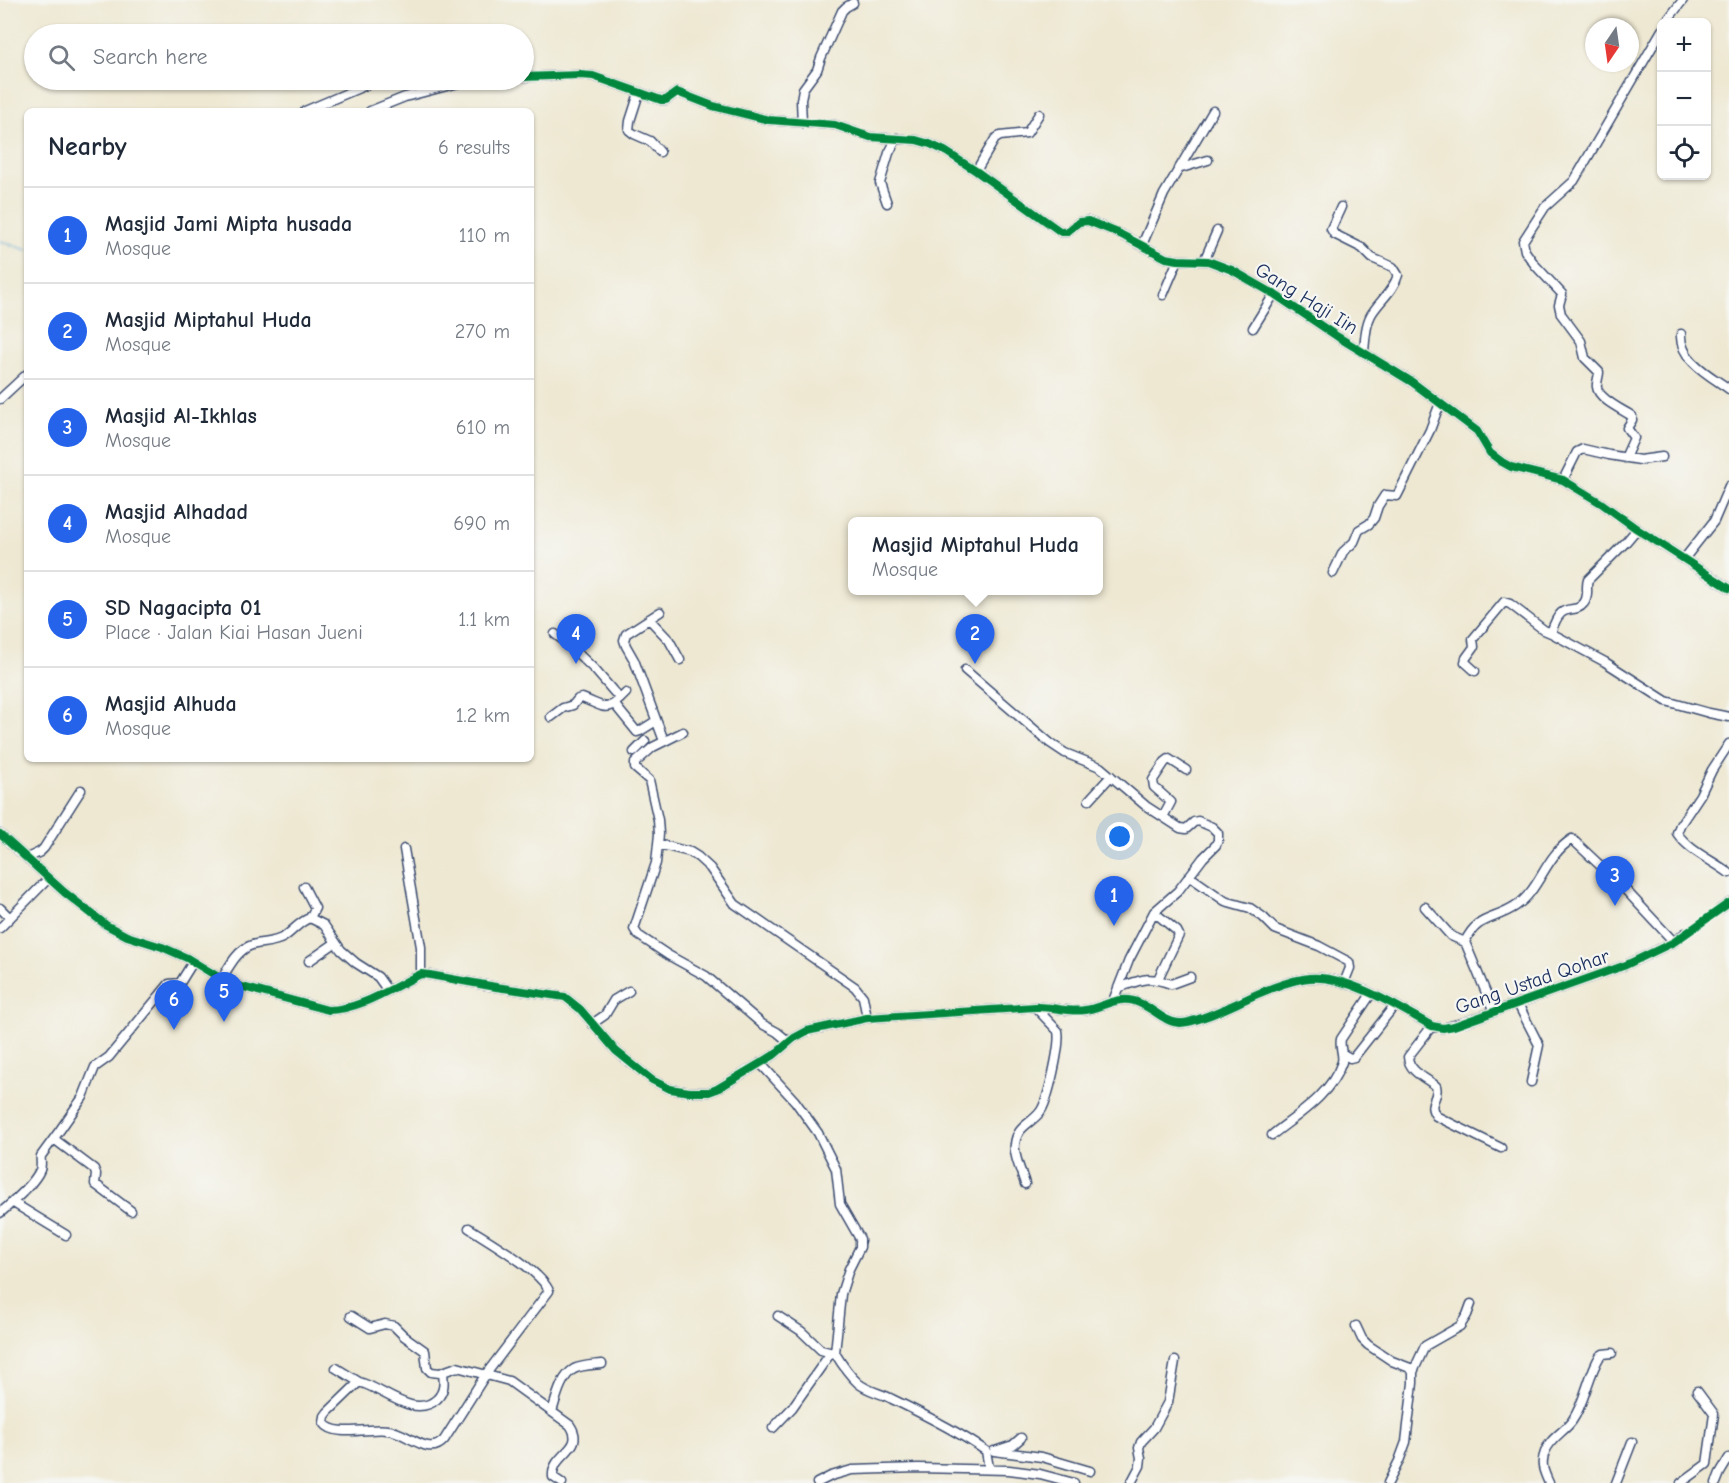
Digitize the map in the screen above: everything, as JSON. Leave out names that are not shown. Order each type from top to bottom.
[{"type":"street","points":[[1669,18],[1683,0]]},
{"type":"street","points":[[802,123],[803,89],[818,70],[842,11],[853,3]]},
{"type":"street","points":[[1625,458],[1634,438],[1627,428],[1632,416],[1599,393],[1597,388],[1599,372],[1585,358],[1581,341],[1561,314],[1559,305],[1562,294],[1535,265],[1522,244],[1526,233],[1545,207],[1574,181],[1657,39]]},
{"type":"street","name":"Gang Haji Iin","points":[[534,77],[593,76],[664,100],[674,93],[679,93],[706,104],[769,120],[835,125],[870,137],[916,140],[945,151],[1061,232],[1067,232],[1079,222],[1088,221],[1118,233],[1166,258],[1204,261],[1232,270],[1274,294],[1412,382],[1477,431],[1490,453],[1511,468],[1563,480],[1729,588]]},
{"type":"street","points":[[312,108],[354,90]]},
{"type":"street","points":[[378,108],[429,90]]},
{"type":"street","points":[[639,93],[629,130],[650,141],[660,152]]},
{"type":"street","points":[[1142,245],[1164,194],[1213,111]]},
{"type":"street","points":[[976,171],[995,139],[1000,136],[1027,133],[1039,114]]},
{"type":"street","points":[[887,203],[880,183],[889,153],[897,138]]},
{"type":"street","points":[[1178,169],[1208,160]]},
{"type":"street","points":[[1341,207],[1331,228],[1334,234],[1362,249],[1375,260],[1393,267],[1398,275],[1393,286],[1373,310],[1367,322],[1364,353]]},
{"type":"street","points":[[1204,261],[1217,231]]},
{"type":"street","points":[[1163,295],[1178,260]]},
{"type":"street","points":[[1252,328],[1274,294]]},
{"type":"street","points":[[1681,334],[1681,346],[1689,357],[1729,389]]},
{"type":"street","points":[[0,399],[24,377]]},
{"type":"street","points":[[1333,573],[1343,552],[1354,542],[1359,530],[1374,518],[1385,495],[1397,496],[1426,440],[1440,403]]},
{"type":"street","points":[[1563,480],[1580,450],[1588,449],[1640,460],[1662,457]]},
{"type":"street","points":[[1684,559],[1714,521],[1729,486]]},
{"type":"street","points":[[1551,633],[1562,611],[1584,603],[1588,592],[1586,585],[1588,580],[1637,529]]},
{"type":"street","points":[[1475,671],[1465,662],[1474,647],[1473,639],[1504,602],[1510,604],[1544,630],[1605,662],[1666,701],[1729,717]]},
{"type":"street","points":[[660,612],[626,634],[624,642],[634,660],[664,741]]},
{"type":"street","points":[[649,620],[669,640],[680,660]]},
{"type":"street","points":[[555,634],[595,670],[620,699],[637,732],[656,721]]},
{"type":"street","points":[[965,670],[1050,743],[1065,753],[1093,763],[1163,817],[1182,829],[1198,822],[1212,826],[1218,833],[1216,845],[1178,891],[1154,912],[1129,960],[1113,1001]]},
{"type":"street","points":[[551,717],[563,708],[573,705],[578,699],[582,698],[596,705],[609,707],[620,699]]},
{"type":"street","points":[[635,752],[652,747],[682,732]]},
{"type":"street","points":[[645,741],[635,752],[634,766],[649,780],[658,820],[658,844],[656,863],[634,925],[635,931],[668,955],[706,976],[762,1024],[789,1042]]},
{"type":"street","points":[[1729,744],[1677,833],[1692,849],[1729,873]]},
{"type":"street","points":[[1163,817],[1171,802],[1152,785],[1153,780],[1169,759],[1186,770]]},
{"type":"street","points":[[1089,800],[1111,776]]},
{"type":"street","points":[[27,858],[44,848],[81,790]]},
{"type":"street","points":[[0,834],[48,879],[106,925],[134,938],[170,950],[221,980],[236,986],[328,1010],[349,1006],[388,991],[421,974],[421,947],[404,849]]},
{"type":"street","points":[[1465,942],[1469,932],[1480,921],[1499,916],[1517,906],[1533,888],[1561,846],[1572,839],[1621,885],[1674,942]]},
{"type":"street","points":[[658,844],[698,856],[710,868],[735,904],[855,987],[863,997],[867,1018]]},
{"type":"street","points":[[1189,876],[1226,901],[1250,908],[1275,929],[1318,946],[1349,962],[1350,968],[1344,983]]},
{"type":"street","points":[[0,928],[48,879]]},
{"type":"street","points":[[304,887],[315,908],[310,918]]},
{"type":"street","points":[[1719,910],[1729,903]]},
{"type":"street","points":[[1425,907],[1451,936],[1465,942],[1494,1012]]},
{"type":"street","points":[[0,908],[10,918]]},
{"type":"street","points":[[1154,912],[1179,935],[1158,979]]},
{"type":"street","points":[[221,980],[234,959],[246,949],[252,945],[271,943],[283,938],[304,920],[310,918],[324,925],[335,943],[353,960],[378,977],[388,991]]},
{"type":"street","name":"Gang Ustad Qohar","points":[[421,974],[512,990],[559,995],[572,1001],[616,1051],[652,1080],[670,1089],[690,1092],[712,1091],[781,1050],[807,1030],[867,1018],[1048,1006],[1078,1011],[1113,1001],[1133,1001],[1180,1023],[1304,978],[1344,983],[1395,1005],[1432,1026],[1443,1028],[1626,965],[1674,942],[1685,933]]},
{"type":"street","points":[[309,961],[335,943]]},
{"type":"street","points":[[0,1214],[27,1188],[40,1171],[42,1166],[40,1157],[83,1097],[95,1067],[109,1057],[169,984],[180,983],[193,962]]},
{"type":"street","points":[[1118,988],[1140,981],[1158,979],[1171,984],[1190,977]]},
{"type":"street","points":[[592,1024],[606,1015],[614,1000],[629,991]]},
{"type":"street","points":[[1272,1135],[1325,1091],[1335,1077],[1343,1054],[1341,1040],[1371,994]]},
{"type":"street","points":[[1518,1004],[1539,1045],[1532,1082]]},
{"type":"street","points":[[1343,1054],[1350,1058],[1354,1057],[1395,1005]]},
{"type":"street","points":[[1025,1184],[1015,1152],[1016,1140],[1024,1125],[1041,1111],[1059,1041],[1058,1031],[1035,1007]]},
{"type":"street","points":[[1432,1026],[1408,1058],[1408,1062],[1417,1073],[1436,1086],[1437,1093],[1431,1104],[1433,1112],[1436,1116],[1501,1148]]},
{"type":"street","points":[[760,1063],[795,1101],[818,1133],[836,1169],[840,1204],[860,1239],[860,1247],[849,1269],[841,1294],[833,1353],[797,1402],[773,1428]]},
{"type":"street","points":[[54,1139],[94,1169],[95,1184],[131,1211]]},
{"type":"street","points":[[12,1202],[66,1236]]},
{"type":"street","points":[[359,1382],[325,1416],[325,1426],[352,1431],[393,1430],[425,1446],[438,1446],[444,1440],[486,1374],[549,1291],[544,1282],[508,1252],[469,1228]]},
{"type":"street","points":[[1388,1483],[1406,1442],[1413,1372],[1425,1346],[1460,1326],[1471,1304]]},
{"type":"street","points":[[351,1316],[370,1328],[385,1324],[394,1326],[424,1351],[428,1370],[437,1374],[457,1367],[509,1381],[570,1425],[575,1433],[573,1445],[554,1467],[554,1477],[562,1483]]},
{"type":"street","points":[[778,1316],[801,1331],[817,1347],[833,1353],[861,1385],[895,1400],[990,1451],[1042,1457],[1090,1471]]},
{"type":"street","points":[[1356,1326],[1362,1339],[1368,1345],[1392,1361],[1410,1368],[1413,1372]]},
{"type":"street","points":[[1549,1483],[1542,1469],[1545,1450],[1553,1438],[1568,1426],[1575,1415],[1600,1356],[1612,1353]]},
{"type":"street","points":[[1131,1483],[1140,1466],[1140,1445],[1154,1428],[1168,1402],[1175,1361]]},
{"type":"street","points":[[552,1412],[559,1391],[571,1371],[602,1364]]},
{"type":"street","points":[[336,1368],[359,1382],[407,1404],[421,1406],[432,1402],[440,1395],[444,1387],[443,1372]]},
{"type":"street","points":[[1681,1483],[1707,1464],[1714,1414],[1697,1391]]},
{"type":"street","points":[[990,1451],[1013,1444],[1021,1438]]},
{"type":"street","points":[[1616,1483],[1632,1442]]},
{"type":"street","points":[[989,1468],[990,1451]]},
{"type":"street","points":[[1716,1483],[1729,1458]]},
{"type":"street","points":[[817,1483],[852,1470],[918,1468],[989,1468],[1040,1474],[1074,1483]]},
{"type":"waterway","points":[[0,241],[24,249]]},
{"type":"tunnel","points":[[1685,933],[1719,910]]},
{"type":"cycle path","points":[[534,77],[593,76],[661,100],[666,100],[677,92],[713,106],[769,120],[835,125],[870,137],[916,140],[945,151],[1061,232],[1067,232],[1079,222],[1088,221],[1118,233],[1166,258],[1208,261],[1232,270],[1274,294],[1338,337],[1412,382],[1477,431],[1490,453],[1502,462],[1511,467],[1563,480],[1729,588]]},
{"type":"cycle path","points":[[0,834],[64,892],[106,925],[127,936],[187,958],[228,983],[328,1010],[364,1002],[421,974],[565,997],[580,1009],[616,1051],[652,1080],[670,1089],[690,1092],[709,1092],[717,1089],[774,1055],[794,1038],[807,1031],[867,1018],[1035,1007],[1079,1011],[1127,1000],[1140,1003],[1173,1022],[1185,1023],[1210,1015],[1274,987],[1309,978],[1324,978],[1356,987],[1432,1026],[1443,1028],[1454,1026],[1626,965],[1674,942],[1729,903]]},
{"type":"place","name":"Masjid Alhadad","points":[[576,664]]},
{"type":"place","name":"Masjid Miptahul Huda","points":[[975,664]]},
{"type":"place","name":"Masjid Al-Ikhlas","points":[[1615,906]]},
{"type":"place","name":"Masjid Jami Mipta husada","points":[[1114,926]]},
{"type":"place","name":"SD Nagacipta 01","points":[[224,1022]]},
{"type":"place","name":"Masjid Alhuda","points":[[174,1030]]}]
